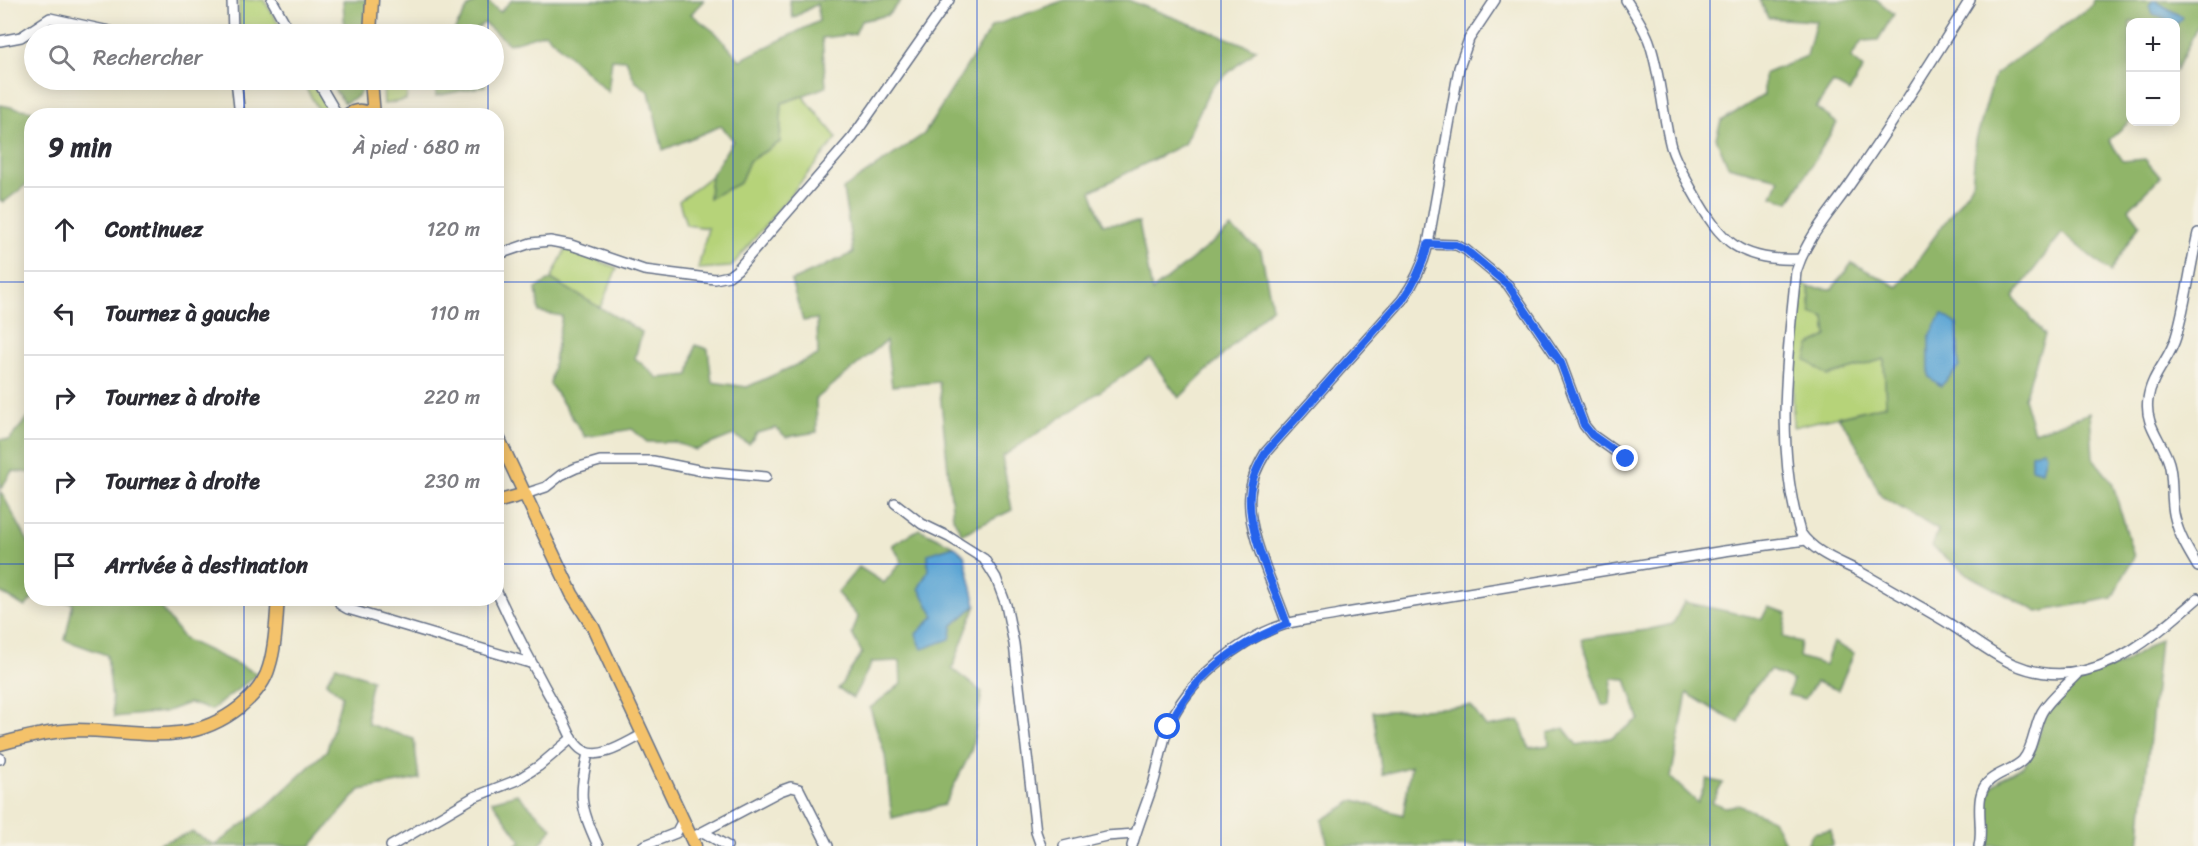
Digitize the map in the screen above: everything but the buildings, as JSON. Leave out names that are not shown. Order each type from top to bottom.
[{"type":"main road","points":[[371,24],[372,0]]},
{"type":"main road","points":[[372,90],[373,108]]},
{"type":"main road","points":[[504,450],[572,594],[593,627],[693,842]]},
{"type":"main road","points":[[504,500],[525,494]]},
{"type":"main road","points":[[0,744],[47,733],[76,730],[180,734],[215,723],[250,699],[269,668],[277,606]]},
{"type":"street","points":[[232,0],[233,24]]},
{"type":"street","points":[[272,0],[285,24]]},
{"type":"street","points":[[504,252],[531,243],[550,241],[571,245],[644,270],[715,279],[729,276],[737,270],[853,137],[949,0]]},
{"type":"street","points":[[1287,624],[1252,523],[1250,496],[1252,481],[1266,452],[1402,300],[1415,282],[1428,244],[1459,68],[1469,39],[1495,0]]},
{"type":"street","points":[[1626,0],[1641,24],[1650,45],[1672,147],[1679,167],[1719,232],[1731,244],[1749,254],[1779,260],[1800,259]]},
{"type":"street","points":[[1970,0],[1852,182],[1813,232],[1800,259],[1796,273],[1786,373],[1784,427],[1793,503],[1800,532],[1806,540],[1825,554],[1939,617],[2012,663],[2032,671],[2053,675],[2077,674],[2122,656],[2153,636],[2198,598]]},
{"type":"street","points":[[41,24],[50,18],[77,24]]},
{"type":"street","points":[[0,41],[24,35]]},
{"type":"street","points":[[237,90],[239,108]]},
{"type":"street","points":[[323,90],[333,108]]},
{"type":"street","points":[[2198,233],[2176,338],[2153,378],[2147,400],[2148,419],[2169,465],[2175,517],[2185,545],[2198,567]]},
{"type":"street","points":[[1428,244],[1456,245],[1466,250],[1508,285],[1561,363],[1584,425],[1592,435],[1626,459]]},
{"type":"street","points":[[525,494],[546,487],[561,474],[600,461],[653,461],[703,471],[766,477]]},
{"type":"street","points":[[895,503],[922,524],[949,537],[984,559],[996,578],[1008,612],[1014,644],[1036,831],[1041,846]]},
{"type":"street","points":[[1132,846],[1154,782],[1168,727],[1185,699],[1202,678],[1224,657],[1266,632],[1287,624],[1806,540]]},
{"type":"street","points":[[342,606],[530,663]]},
{"type":"street","points":[[503,606],[530,663],[572,738],[580,748],[588,753],[615,748],[642,735]]},
{"type":"street","points":[[1979,846],[1981,795],[1985,785],[2024,759],[2043,711],[2077,674]]},
{"type":"street","points":[[391,846],[474,797],[517,780],[539,766],[572,738]]},
{"type":"street","points":[[588,753],[581,800],[598,846]]},
{"type":"street","points":[[693,842],[703,832],[791,787],[799,789],[828,846]]},
{"type":"street","points":[[643,846],[676,833],[683,820]]},
{"type":"street","points":[[703,832],[727,846]]},
{"type":"street","points":[[1064,846],[1106,836],[1135,834]]},
{"type":"green space","points":[[239,0],[264,0],[279,24],[240,24]]},
{"type":"green space","points":[[343,0],[369,0],[368,24],[344,24]]},
{"type":"green space","points":[[479,0],[486,0],[500,12],[512,0],[704,0],[691,14],[716,33],[740,60],[819,21],[817,4],[793,18],[789,0],[902,0],[888,15],[861,21],[855,34],[822,38],[826,87],[782,103],[780,142],[749,161],[740,183],[709,198],[711,176],[733,140],[721,126],[663,150],[649,92],[635,81],[626,60],[612,59],[608,92],[545,33],[509,44],[504,40],[504,24],[458,24],[468,7]]},
{"type":"green space","points":[[1065,0],[1128,0],[1256,49],[1211,88],[1184,144],[1091,191],[1103,224],[1139,222],[1152,291],[1231,228],[1261,251],[1272,307],[1179,398],[1150,358],[1002,457],[1012,510],[962,534],[953,518],[939,382],[892,386],[886,341],[816,399],[817,432],[786,437],[776,428],[757,433],[749,444],[733,435],[696,450],[674,442],[647,442],[632,429],[585,437],[550,384],[562,316],[539,312],[536,289],[551,279],[642,332],[635,358],[658,378],[689,375],[695,345],[708,349],[712,382],[747,387],[818,355],[817,319],[803,321],[791,281],[853,253],[843,189],[924,134],[992,26]]},
{"type":"green space","points":[[1760,0],[1877,0],[1894,14],[1878,40],[1862,41],[1851,58],[1863,69],[1849,92],[1833,83],[1816,108],[1837,123],[1789,202],[1772,196],[1779,179],[1728,166],[1716,138],[1721,121],[1764,95],[1764,74],[1807,56],[1816,21],[1768,18]]},
{"type":"green space","points":[[2093,0],[2198,0],[2198,25],[2180,63],[2180,18],[2126,18],[2126,125],[2109,140],[2123,161],[2145,159],[2160,177],[2129,209],[2140,224],[2110,272],[2062,233],[2013,297],[2045,335],[2024,398],[2034,432],[2090,413],[2093,458],[2112,482],[2134,557],[2112,598],[2038,612],[1972,577],[1932,547],[1938,530],[1881,496],[1851,434],[1838,417],[1886,405],[1884,359],[1828,376],[1806,360],[1810,345],[1827,336],[1825,318],[1811,313],[1809,287],[1832,289],[1852,263],[1898,287],[1972,185],[1976,140],[1995,74],[2093,5]]},
{"type":"green space","points":[[307,90],[319,90],[331,108],[318,108]]},
{"type":"green space","points":[[335,90],[362,90],[357,97],[344,103]]},
{"type":"green space","points":[[383,90],[408,90],[406,100],[384,104]]},
{"type":"green space","points":[[436,90],[465,90],[436,96]]},
{"type":"green space","points":[[803,96],[837,138],[731,267],[698,269],[708,228],[686,225],[679,201],[711,176],[709,198],[740,183],[749,161],[780,142],[782,103]]},
{"type":"green space","points":[[0,105],[24,110],[24,186],[4,202],[0,201]]},
{"type":"green space","points":[[566,248],[617,268],[600,308],[551,279]]},
{"type":"green space","points":[[1803,283],[1809,287],[1811,313],[1825,318],[1828,376],[1884,359],[1886,405],[1793,427],[1793,392]]},
{"type":"green space","points":[[24,422],[24,472],[12,471],[0,490],[0,439],[9,440]]},
{"type":"green space","points":[[0,490],[24,534],[24,606],[26,606],[25,607],[0,592]]},
{"type":"green space","points":[[919,529],[954,546],[928,554],[928,570],[919,588],[934,616],[953,625],[976,605],[952,669],[982,692],[971,752],[944,805],[892,818],[885,755],[870,708],[901,684],[900,661],[872,662],[853,698],[838,689],[862,653],[852,634],[858,617],[837,593],[859,567],[884,583],[902,561],[892,545]]},
{"type":"green space","points":[[1684,602],[1762,619],[1768,607],[1787,613],[1783,637],[1801,642],[1799,657],[1825,665],[1833,642],[1854,653],[1838,690],[1816,682],[1805,699],[1788,695],[1793,681],[1770,670],[1749,694],[1739,723],[1687,693],[1671,778],[1698,803],[1707,779],[1723,783],[1712,802],[1725,807],[1738,805],[1772,819],[1785,842],[1759,846],[1328,846],[1322,820],[1355,800],[1403,815],[1411,766],[1382,775],[1373,712],[1471,706],[1486,727],[1520,721],[1529,748],[1549,745],[1548,733],[1564,728],[1577,745],[1613,737],[1639,719],[1626,679],[1612,678],[1610,705],[1602,705],[1581,639],[1673,624]]},
{"type":"green space","points":[[72,606],[159,606],[184,639],[258,674],[211,710],[189,703],[165,712],[114,717],[107,655],[65,640]]},
{"type":"green space","points":[[2160,639],[2139,846],[1984,846],[1987,799],[1993,786],[2002,778],[2024,766],[2033,752],[2045,714],[2080,679],[2122,664]]},
{"type":"green space","points":[[336,666],[372,680],[367,703],[368,724],[414,739],[419,779],[360,790],[311,846],[153,846],[192,832],[215,845],[266,807],[327,750],[342,696],[326,682]]},
{"type":"green space","points":[[517,794],[552,828],[539,846],[515,846],[521,841],[492,801]]},
{"type":"green space","points":[[1831,830],[1832,846],[1807,845],[1813,833]]},
{"type":"water","points":[[2154,0],[2182,17],[2180,20],[2162,18],[2152,14],[2149,5]]},
{"type":"water","points":[[1942,314],[1957,324],[1959,367],[1941,386],[1929,377],[1929,338]]},
{"type":"water","points":[[2043,450],[2046,455],[2042,471],[2031,468],[2031,454]]},
{"type":"water","points":[[954,546],[964,555],[976,605],[953,625],[950,639],[922,649],[916,634],[934,616],[919,588],[928,570],[928,554]]},
{"type":"route","points":[[1168,727],[1185,699],[1202,678],[1224,657],[1266,632],[1287,624],[1252,523],[1250,510],[1252,481],[1266,452],[1402,300],[1422,267],[1428,244],[1448,243],[1466,250],[1508,285],[1561,363],[1575,406],[1584,425],[1592,435],[1626,459]]}]
